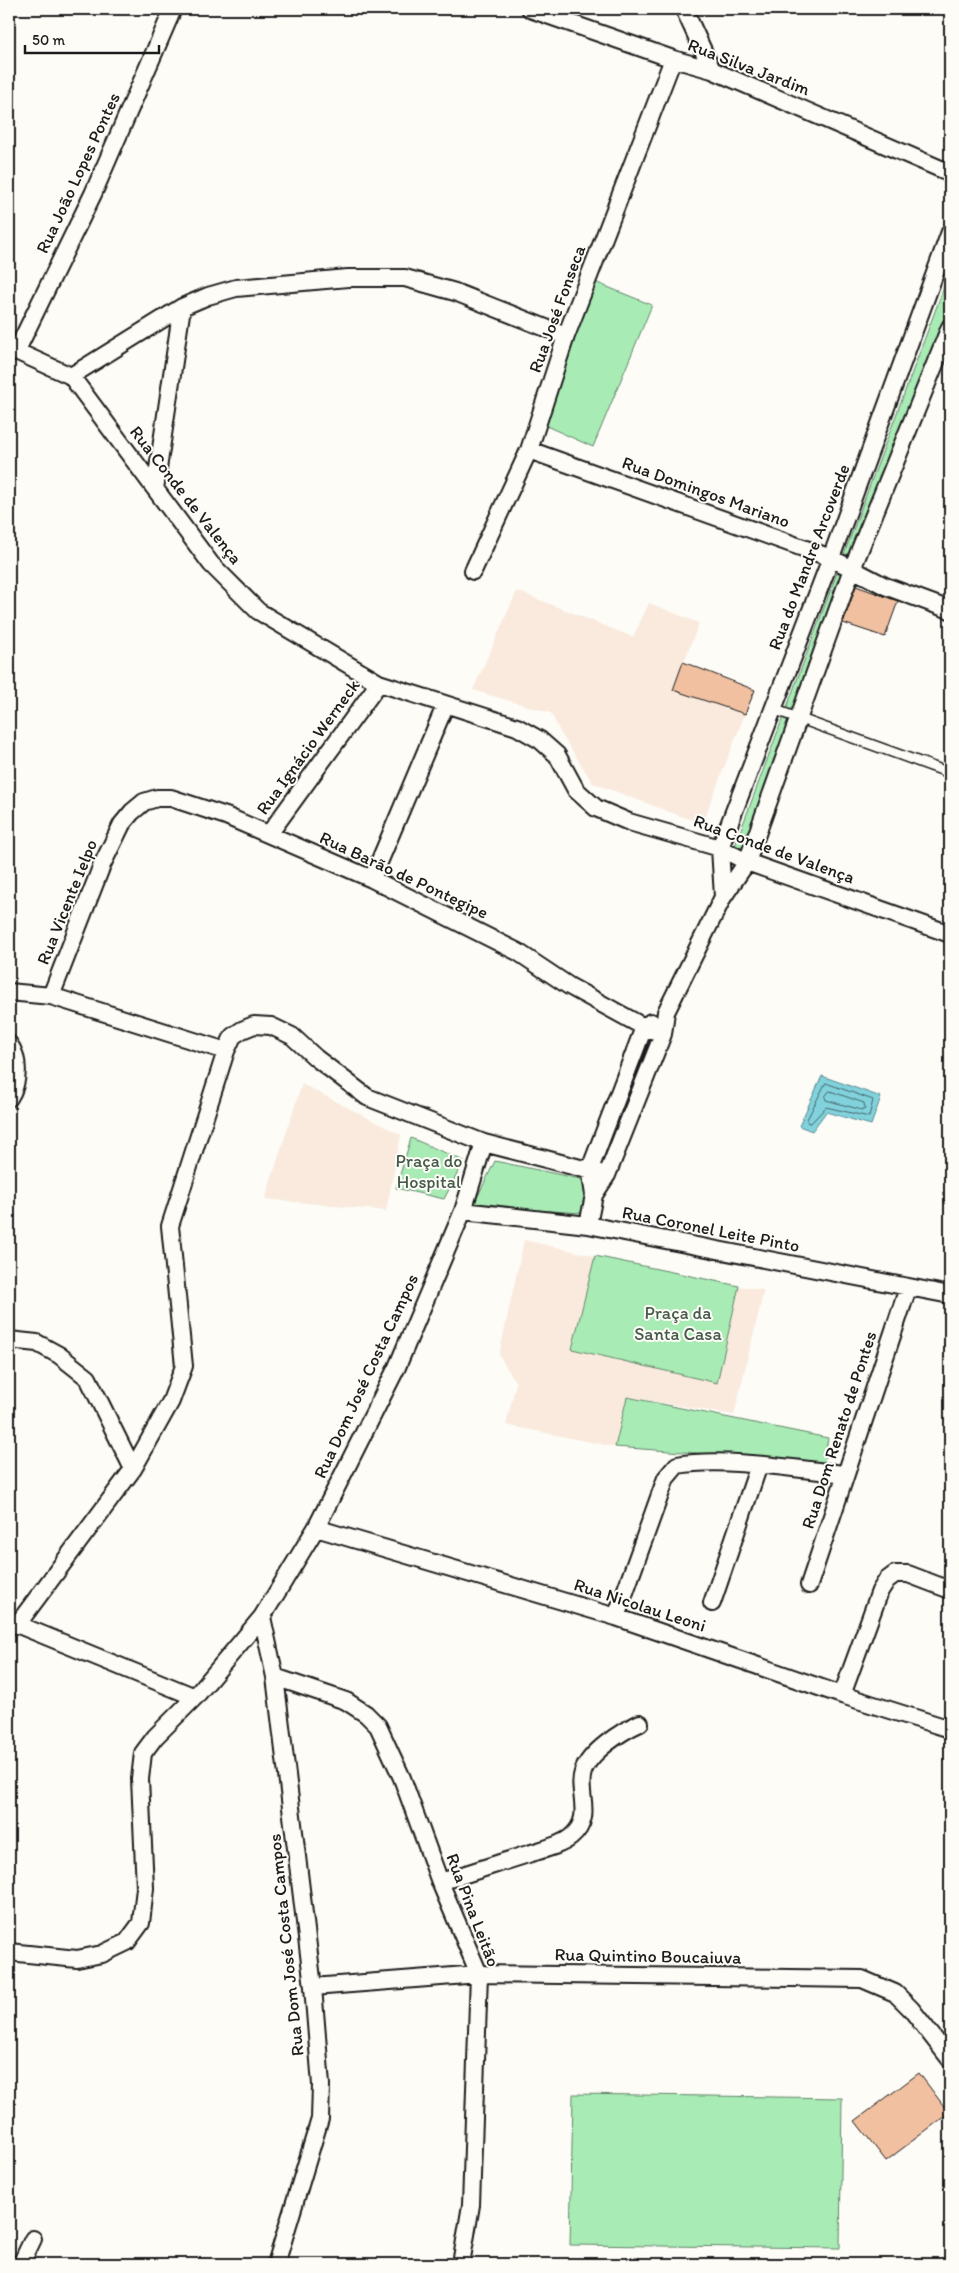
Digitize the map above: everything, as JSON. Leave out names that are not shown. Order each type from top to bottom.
[{"type":"street","name":"Rua João Lopes Pontes","points":[[12,350],[93,194],[173,9]]},
{"type":"street","name":"Rua Silva Jardim","points":[[530,9],[673,59],[712,70],[950,173]]},
{"type":"street","points":[[684,9],[712,70]]},
{"type":"street","name":"Rua José Fonseca","points":[[473,571],[529,450],[566,336],[673,59]]},
{"type":"street","name":"Rua do Mandre Arcoverde","points":[[723,897],[720,848],[831,558],[950,232]]},
{"type":"street","points":[[12,350],[71,376],[182,307],[208,296],[236,288],[348,278],[405,278],[455,292],[566,336]]},
{"type":"street","points":[[155,489],[182,307]]},
{"type":"street","name":"Rua do Mandre Arcoverde","points":[[594,1195],[607,1175],[663,1034],[666,1012],[723,897],[747,862],[852,569],[950,327]]},
{"type":"street","name":"Rua Conde de Valença","points":[[71,376],[211,564],[258,611],[379,683],[445,706],[517,727],[540,740],[558,755],[576,790],[596,808],[629,822],[720,848],[747,862],[950,934]]},
{"type":"street","name":"Rua Domingos Mariano","points":[[529,450],[831,558],[885,586],[950,610]]},
{"type":"street","name":"Rua Ignácio Werneck","points":[[269,834],[379,683]]},
{"type":"street","points":[[372,879],[445,706]]},
{"type":"street","name":"Rua Barão de Pontegipe","points":[[122,824],[144,802],[157,798],[171,798],[226,816],[372,879],[518,952],[569,986],[644,1027],[663,1034]]},
{"type":"street","name":"Rua Vicente Ielpo","points":[[51,996],[102,865],[122,824]]},
{"type":"street","points":[[9,992],[51,996],[226,1051]]},
{"type":"street","name":"Rua do Mandre Arcoverde","points":[[588,1225],[594,1195],[590,1169],[644,1027],[666,1012]]},
{"type":"street","points":[[196,1697],[13,1623],[133,1469],[172,1401],[184,1366],[170,1226],[226,1051],[234,1036],[254,1025],[271,1026],[292,1036],[316,1058],[367,1097],[484,1143],[590,1169],[607,1175]]},
{"type":"street","points":[[9,1044],[16,1062],[17,1077],[9,1098]]},
{"type":"street","name":"Rua Dom José Costa Campos","points":[[9,1952],[77,1959],[102,1954],[127,1942],[141,1923],[145,1888],[140,1779],[142,1753],[155,1737],[196,1697],[262,1616],[316,1528],[396,1367],[463,1211],[484,1143]]},
{"type":"street","name":"Rua Coronel Leite Pinto","points":[[463,1211],[588,1225],[950,1295]]},
{"type":"street","name":"Rua Dom Renato de Pontes","points":[[809,1585],[908,1288]]},
{"type":"street","points":[[9,1340],[37,1343],[59,1355],[88,1378],[133,1469]]},
{"type":"street","points":[[616,1617],[666,1478],[677,1465],[691,1462],[758,1465],[845,1474]]},
{"type":"street","points":[[712,1603],[758,1465]]},
{"type":"street","name":"Rua Nicolau Leoni","points":[[316,1528],[616,1617],[842,1695],[950,1729]]},
{"type":"street","points":[[842,1695],[880,1591],[887,1580],[895,1574],[908,1574],[950,1590]]},
{"type":"street","name":"Rua Dom José Costa Campos","points":[[262,1616],[275,1677],[313,1987],[321,2086],[320,2119],[276,2264]]},
{"type":"street","name":"Rua Pina Leitão","points":[[275,1677],[346,1701],[366,1714],[378,1726],[402,1778],[440,1882],[479,1974],[470,2205],[461,2264]]},
{"type":"street","points":[[440,1882],[547,1848],[571,1837],[582,1822],[585,1801],[581,1783],[583,1771],[592,1758],[608,1743],[627,1729],[640,1723]]},
{"type":"street","name":"Rua Quintino Boucaiuva","points":[[313,1987],[479,1974],[862,1979],[895,1993],[911,2009],[950,2059]]},
{"type":"street","points":[[21,2264],[33,2239]]},
{"type":"lane","points":[[773,709],[950,774]]},
{"type":"shaded area","points":[[517,591],[633,637],[649,603],[699,623],[673,690],[745,714],[702,824],[593,783],[560,732],[551,713],[473,690]]},
{"type":"shaded area","points":[[302,1084],[401,1135],[386,1211],[265,1199]]},
{"type":"shaded area","points":[[524,1240],[595,1256],[572,1349],[717,1383],[739,1286],[764,1290],[734,1415],[627,1397],[615,1447],[506,1425],[516,1383],[499,1355]]},
{"type":"green space","points":[[950,271],[950,313],[846,575],[746,857],[733,851]]},
{"type":"green space","points":[[595,282],[652,305],[593,447],[544,425]]},
{"type":"green space","name":"Praça do Hospital","points":[[411,1138],[464,1161],[444,1199],[396,1188]]},
{"type":"green space","points":[[495,1161],[590,1181],[582,1213],[473,1206]]},
{"type":"green space","name":"Praça da Santa Casa","points":[[595,1256],[739,1286],[717,1383],[572,1349]]},
{"type":"green space","points":[[627,1397],[828,1438],[823,1469],[710,1454],[615,1447]]},
{"type":"green space","points":[[573,2094],[842,2098],[840,2248],[570,2245]]},
{"type":"water","points":[[822,1076],[881,1097],[871,1125],[826,1112],[812,1131],[799,1126]]},
{"type":"building","points":[[856,586],[898,601],[885,637],[843,623]]},
{"type":"building","points":[[683,662],[755,690],[745,714],[673,690]]},
{"type":"building","points":[[919,2073],[949,2113],[886,2161],[855,2121]]}]
